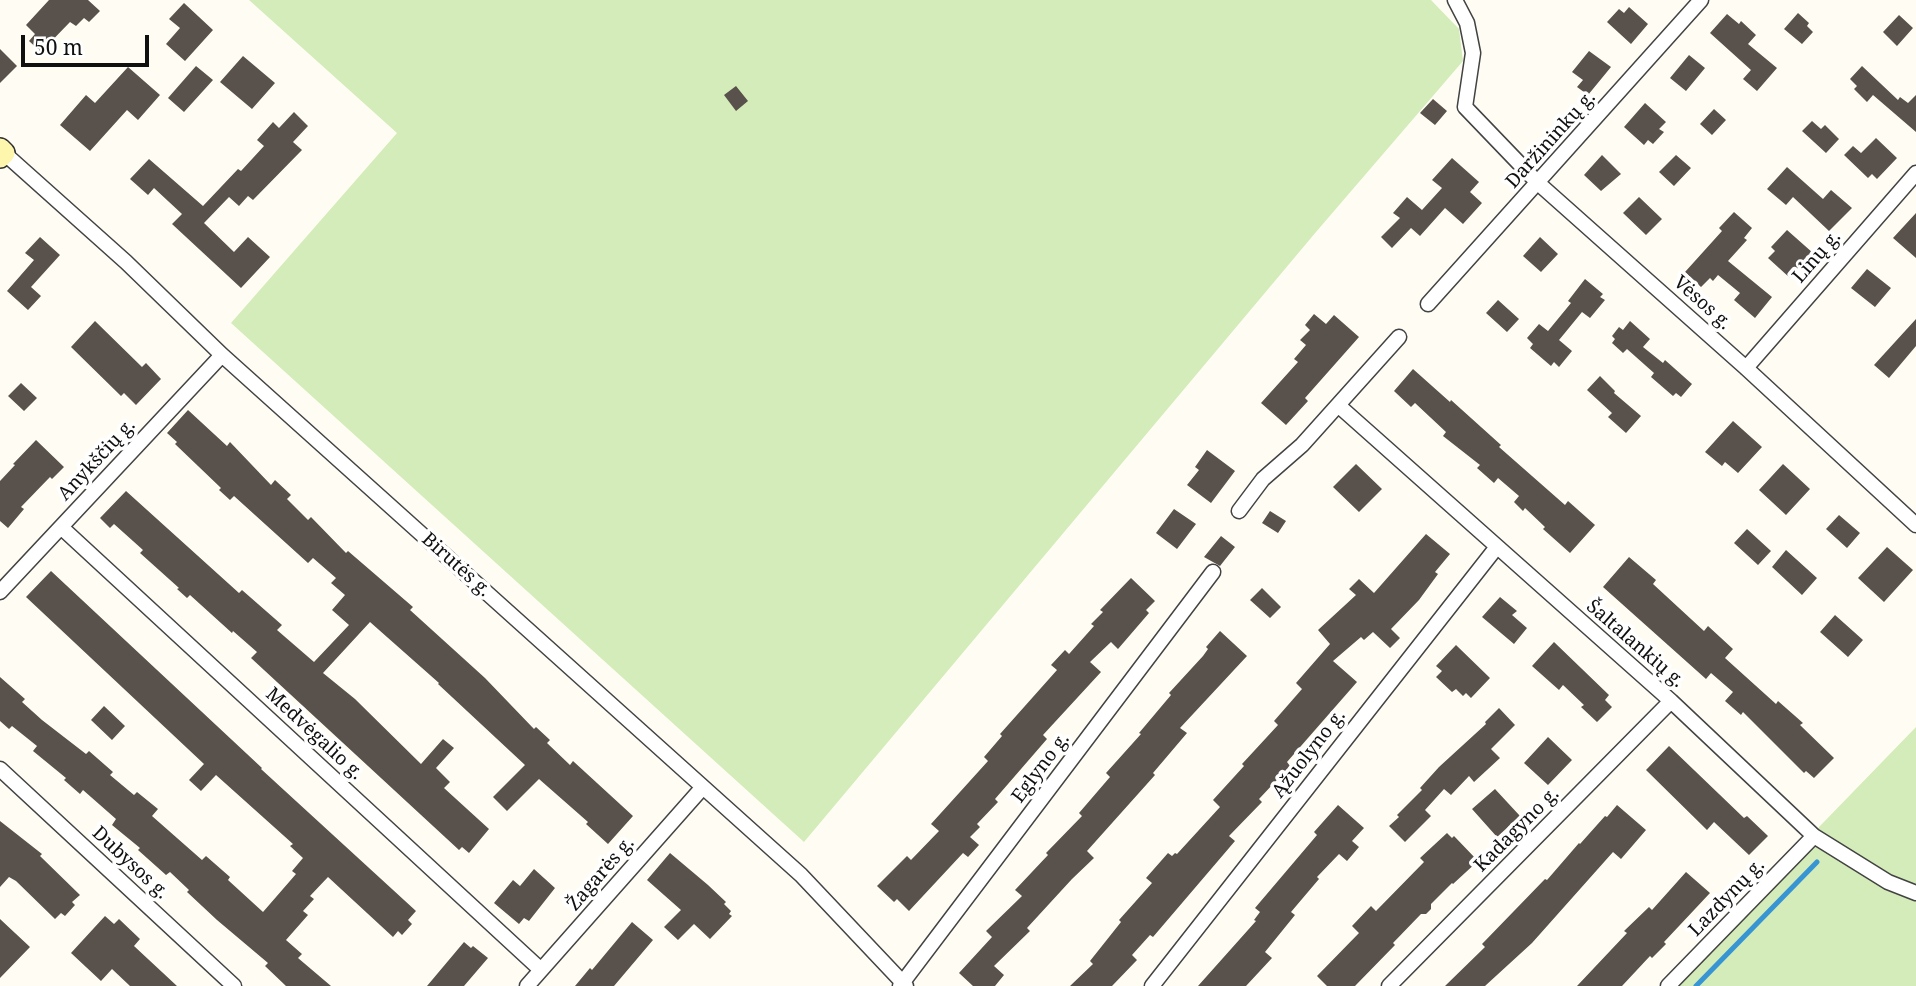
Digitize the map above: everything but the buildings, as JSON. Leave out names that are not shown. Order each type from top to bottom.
[{"type":"street","name":"Vėsos g.","points":[[1455,0],[1467,23],[1473,53],[1465,107],[1538,183],[1746,368],[1916,525]]},
{"type":"street","name":"Daržininkų g.","points":[[1428,304],[1700,0]]},
{"type":"street","name":"Birutės g.","points":[[1,153],[126,262],[222,355],[801,875],[903,985]]},
{"type":"street","name":"Linų g.","points":[[1746,368],[1916,173]]},
{"type":"street","points":[[1239,511],[1263,479],[1302,445],[1399,337]]},
{"type":"street","name":"Anykščių g.","points":[[0,592],[222,355]]},
{"type":"street","name":"Šaltalankių g.","points":[[1339,406],[1671,701],[1814,836],[1888,883],[1916,893]]},
{"type":"street","name":"Medvėgalio g.","points":[[61,527],[541,970]]},
{"type":"street","name":"Ąžuolyno g.","points":[[1152,986],[1496,548]]},
{"type":"street","name":"Eglyno g.","points":[[903,985],[1213,572]]},
{"type":"street","name":"Kadagyno g.","points":[[1390,986],[1671,701]]},
{"type":"street","name":"Dubysos g.","points":[[0,769],[234,986]]},
{"type":"street","name":"Žagarės g.","points":[[527,986],[703,787]]},
{"type":"street","name":"Lazdynų g.","points":[[1668,986],[1814,836]]},
{"type":"green space","points":[[249,0],[1431,0],[1459,29],[1463,61],[804,842],[231,323],[397,133]]},
{"type":"green space","points":[[1916,727],[1916,986],[1675,986],[1811,849],[1819,827]]},
{"type":"waterway","points":[[1696,986],[1817,862]]}]
